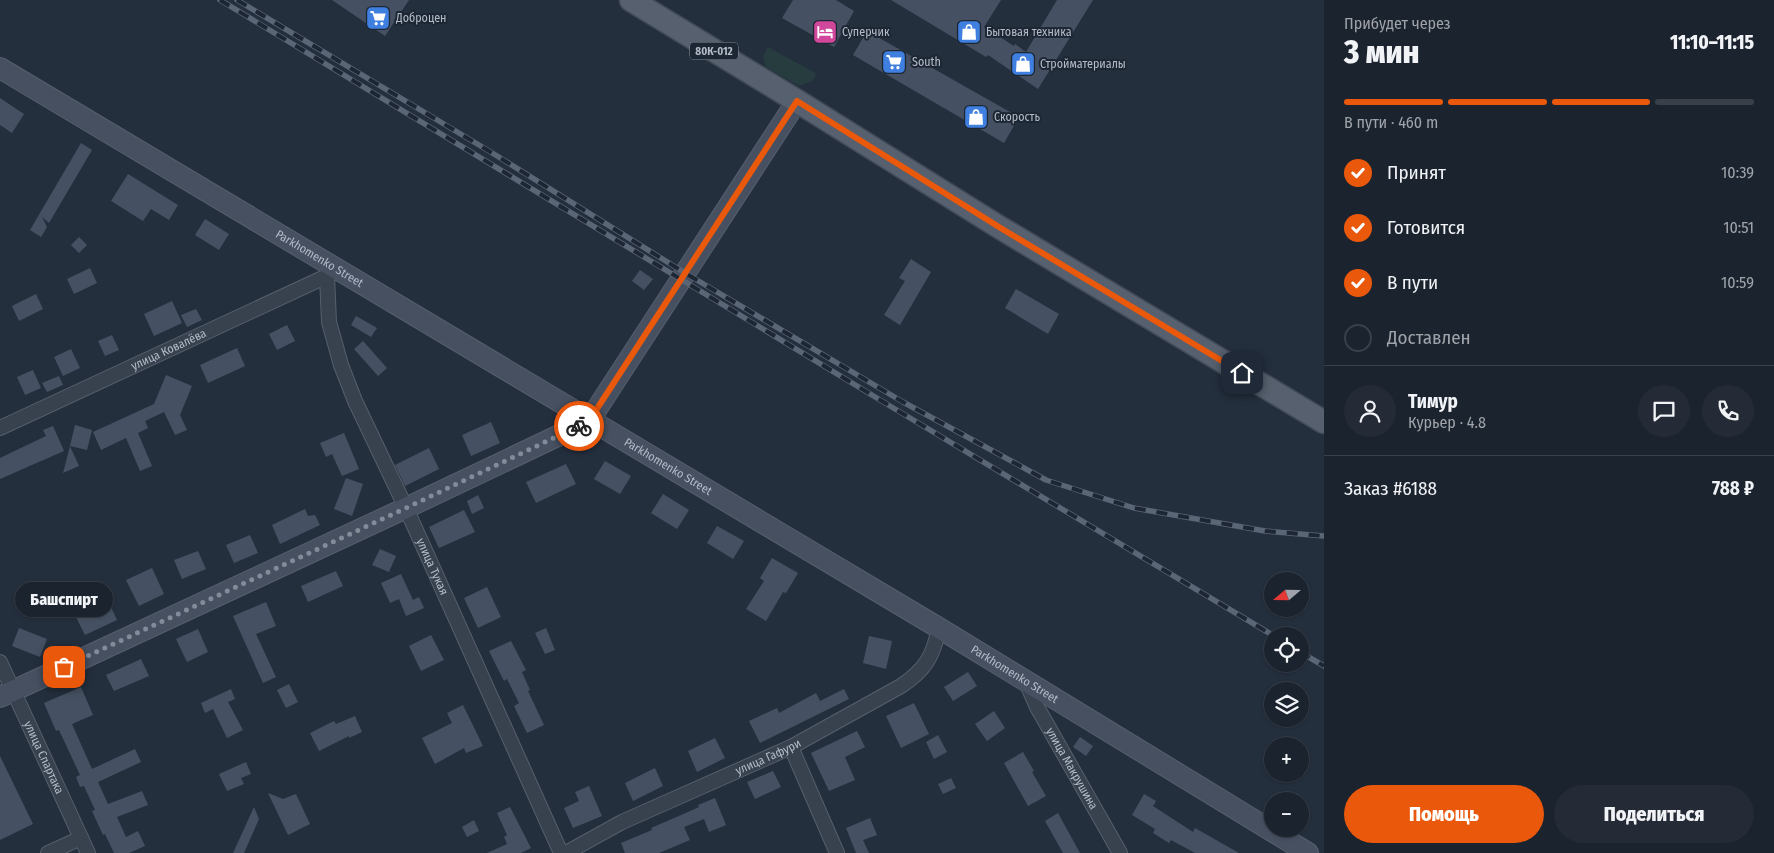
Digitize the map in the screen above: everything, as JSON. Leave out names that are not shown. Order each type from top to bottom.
[{"type":"main road","name":"80К-012","points":[[631,0],[999,227],[1324,422]]},
{"type":"main road","name":"Parkhomenko Street","points":[[0,68],[330,272],[589,421],[939,628],[1308,853]]},
{"type":"main road","points":[[6,694],[589,421],[797,101]]},
{"type":"street","name":"улица Ковалёва","points":[[0,428],[330,272]]},
{"type":"street","name":"улица Тукая","points":[[330,272],[330,322],[341,365],[371,437],[406,508],[561,853]]},
{"type":"street","name":"улица Гафури","points":[[566,853],[622,822],[791,747],[901,686],[913,678],[934,650],[939,628]]},
{"type":"street","name":"улица Спартака","points":[[0,662],[6,694],[88,853]]},
{"type":"street","name":"улица Макрушина","points":[[1026,682],[1037,707],[1120,853]]},
{"type":"street","points":[[791,747],[837,853]]},
{"type":"street","points":[[48,853],[81,838]]},
{"type":"green space","points":[[768,47],[817,74],[812,81],[799,86],[766,67],[763,56]]},
{"type":"building","name":"Доброцен","points":[[332,0],[409,0],[385,36]]},
{"type":"building","name":"Суперчик","points":[[793,0],[836,0],[854,11],[834,47],[782,18]]},
{"type":"building","points":[[891,0],[1001,0],[984,27],[1026,52],[1057,0],[1093,0],[1038,89],[988,55],[986,57]]},
{"type":"building","points":[[867,31],[1019,117],[1004,143],[853,55]]},
{"type":"building","points":[[0,98],[24,114],[12,133],[0,125]]},
{"type":"building","points":[[81,143],[92,150],[49,223],[42,217],[47,227],[41,237],[30,230]]},
{"type":"building","points":[[128,174],[178,205],[169,220],[151,209],[143,221],[111,201]]},
{"type":"building","points":[[205,219],[229,234],[219,250],[195,235]]},
{"type":"building","points":[[79,237],[87,245],[79,253],[71,245]]},
{"type":"building","points":[[911,259],[931,272],[900,325],[884,315],[905,281],[899,278]]},
{"type":"building","points":[[90,268],[97,283],[74,294],[67,279]]},
{"type":"building","points":[[640,270],[653,279],[644,290],[632,281]]},
{"type":"building","points":[[1016,289],[1059,314],[1048,334],[1005,308]]},
{"type":"building","points":[[36,294],[43,309],[19,321],[12,306]]},
{"type":"building","points":[[172,301],[182,323],[154,336],[144,314]]},
{"type":"building","points":[[196,309],[202,320],[187,327],[181,315]]},
{"type":"building","points":[[356,316],[377,328],[371,337],[351,325]]},
{"type":"building","points":[[287,325],[295,341],[277,350],[269,334]]},
{"type":"building","points":[[112,335],[119,350],[105,356],[98,341]]},
{"type":"building","points":[[363,341],[387,368],[378,376],[354,349]]},
{"type":"building","points":[[237,348],[245,366],[208,383],[200,365]]},
{"type":"building","points":[[71,349],[80,368],[63,376],[54,357]]},
{"type":"building","points":[[33,370],[41,388],[25,395],[17,377]]},
{"type":"building","points":[[166,375],[192,386],[180,415],[187,430],[175,435],[164,412],[145,421],[148,428],[138,433],[152,466],[140,471],[126,438],[101,450],[93,432],[154,404]]},
{"type":"building","points":[[59,376],[63,385],[47,392],[42,383]]},
{"type":"building","points":[[491,422],[500,443],[471,456],[462,435]]},
{"type":"building","points":[[75,425],[92,430],[87,450],[70,446]]},
{"type":"building","points":[[53,426],[64,451],[0,479],[0,458],[46,436],[43,430]]},
{"type":"building","points":[[344,433],[359,469],[342,476],[332,454],[326,457],[320,443]]},
{"type":"building","points":[[70,446],[79,466],[63,473]]},
{"type":"building","points":[[429,448],[439,469],[405,486],[395,465]]},
{"type":"building","points":[[605,461],[631,476],[620,494],[594,479]]},
{"type":"building","points":[[566,464],[576,484],[536,503],[526,482]]},
{"type":"building","points":[[346,478],[363,484],[352,516],[334,509]]},
{"type":"building","points":[[663,494],[689,510],[677,529],[651,513]]},
{"type":"building","points":[[478,495],[484,508],[472,514],[467,501]]},
{"type":"building","points":[[305,509],[308,516],[315,515],[320,525],[280,544],[272,525]]},
{"type":"building","points":[[464,510],[475,532],[439,548],[429,527]]},
{"type":"building","points":[[717,526],[744,541],[733,559],[707,543]]},
{"type":"building","points":[[250,535],[258,553],[234,563],[226,545]]},
{"type":"building","points":[[380,549],[396,556],[389,572],[372,565]]},
{"type":"building","points":[[198,551],[206,569],[182,579],[174,560]]},
{"type":"building","points":[[772,558],[798,573],[786,593],[783,592],[766,621],[746,609],[764,581],[760,578]]},
{"type":"building","points":[[152,568],[164,594],[139,606],[126,580]]},
{"type":"building","points":[[336,571],[343,586],[308,602],[301,586]]},
{"type":"building","points":[[401,574],[413,600],[419,597],[424,608],[406,616],[399,599],[390,603],[381,583]]},
{"type":"building","points":[[487,587],[501,617],[478,628],[464,598]]},
{"type":"building","points":[[108,601],[117,620],[85,635],[76,617]]},
{"type":"building","points":[[266,602],[276,626],[256,634],[276,677],[263,683],[233,616]]},
{"type":"building","points":[[19,628],[47,639],[40,657],[12,646]]},
{"type":"building","points":[[546,628],[555,650],[545,654],[535,633]]},
{"type":"building","points":[[198,629],[208,652],[187,662],[176,639]]},
{"type":"building","points":[[431,635],[444,660],[421,671],[409,646]]},
{"type":"building","points":[[869,636],[892,641],[886,669],[863,663]]},
{"type":"building","points":[[511,641],[526,670],[522,672],[530,690],[528,691],[544,725],[527,733],[514,706],[519,703],[507,679],[504,681],[489,651]]},
{"type":"building","points":[[141,659],[149,676],[114,691],[106,675]]},
{"type":"building","points":[[968,672],[977,686],[953,701],[944,687]]},
{"type":"building","points":[[289,684],[298,702],[286,708],[277,690]]},
{"type":"building","points":[[81,687],[93,715],[72,724],[92,769],[135,749],[141,762],[98,782],[108,804],[142,791],[148,805],[117,817],[126,837],[138,831],[145,846],[129,853],[114,853],[105,834],[103,835],[92,811],[95,810],[84,786],[80,787],[76,777],[80,775],[59,730],[56,731],[44,703]]},
{"type":"building","points":[[231,689],[235,699],[228,702],[243,730],[227,738],[213,709],[205,713],[201,703]]},
{"type":"building","points":[[844,689],[849,699],[760,743],[749,721],[777,708],[779,713],[816,693],[820,701]]},
{"type":"building","points":[[914,703],[929,734],[901,748],[886,716]]},
{"type":"building","points":[[463,705],[483,746],[466,753],[464,748],[435,764],[422,738],[452,723],[447,713]]},
{"type":"building","points":[[994,711],[1005,728],[987,741],[975,724]]},
{"type":"building","points":[[355,716],[362,732],[349,738],[349,736],[319,751],[310,733],[334,721],[336,724]]},
{"type":"building","points":[[857,731],[865,747],[845,757],[855,780],[829,791],[811,753]]},
{"type":"building","points":[[938,735],[947,752],[934,759],[926,742]]},
{"type":"building","points":[[1080,737],[1093,746],[1086,756],[1073,747]]},
{"type":"building","points":[[715,738],[725,758],[697,772],[688,751]]},
{"type":"building","points":[[1023,752],[1046,796],[1028,806],[1004,763]]},
{"type":"building","points":[[0,756],[33,824],[0,840]]},
{"type":"building","points":[[246,762],[251,774],[241,778],[244,784],[227,791],[219,774]]},
{"type":"building","points":[[655,768],[663,786],[633,801],[625,783]]},
{"type":"building","points":[[773,771],[781,787],[755,799],[747,782]]},
{"type":"building","points":[[951,778],[956,788],[943,794],[938,784]]},
{"type":"building","points":[[589,786],[602,816],[573,828],[564,808],[579,801],[575,792]]},
{"type":"building","points":[[268,793],[283,799],[296,794],[310,824],[288,835]]},
{"type":"building","points":[[1144,794],[1156,801],[1153,806],[1193,832],[1195,828],[1239,853],[1195,853],[1171,840],[1169,843],[1153,833],[1155,829],[1132,815]]},
{"type":"building","points":[[715,798],[726,825],[709,832],[704,819],[684,827],[690,840],[659,853],[625,853],[621,843],[652,830],[651,828]]},
{"type":"building","points":[[254,807],[259,819],[244,853],[233,853]]},
{"type":"building","points":[[510,807],[531,848],[521,853],[487,853],[507,844],[504,837],[507,835],[497,813]]},
{"type":"building","points":[[1058,813],[1080,853],[1063,853],[1045,821]]},
{"type":"building","points":[[870,818],[877,835],[863,840],[869,853],[856,853],[846,828]]},
{"type":"building","points":[[474,820],[479,831],[467,837],[462,827]]},
{"type":"railway","points":[[220,0],[1264,630]]},
{"type":"railway","points":[[237,0],[489,151],[685,273],[903,402],[1046,480],[1134,508],[1265,531],[1324,536]]},
{"type":"railway","points":[[1309,657],[1324,666]]},
{"type":"way so far","points":[[64,667],[579,426]]},
{"type":"place","name":"Доброцен","points":[[378,18]]},
{"type":"place","name":"Суперчик","points":[[825,32]]},
{"type":"place","name":"Бытовая техника","points":[[969,32]]},
{"type":"place","name":"South","points":[[894,62]]},
{"type":"place","name":"Стройматериалы","points":[[1023,64]]},
{"type":"place","name":"Скорость","points":[[976,117]]},
{"type":"place","name":"Башспирт","points":[[64,667]]},
{"type":"route","points":[[579,426],[589,421],[797,101],[999,227],[1242,373]]}]
